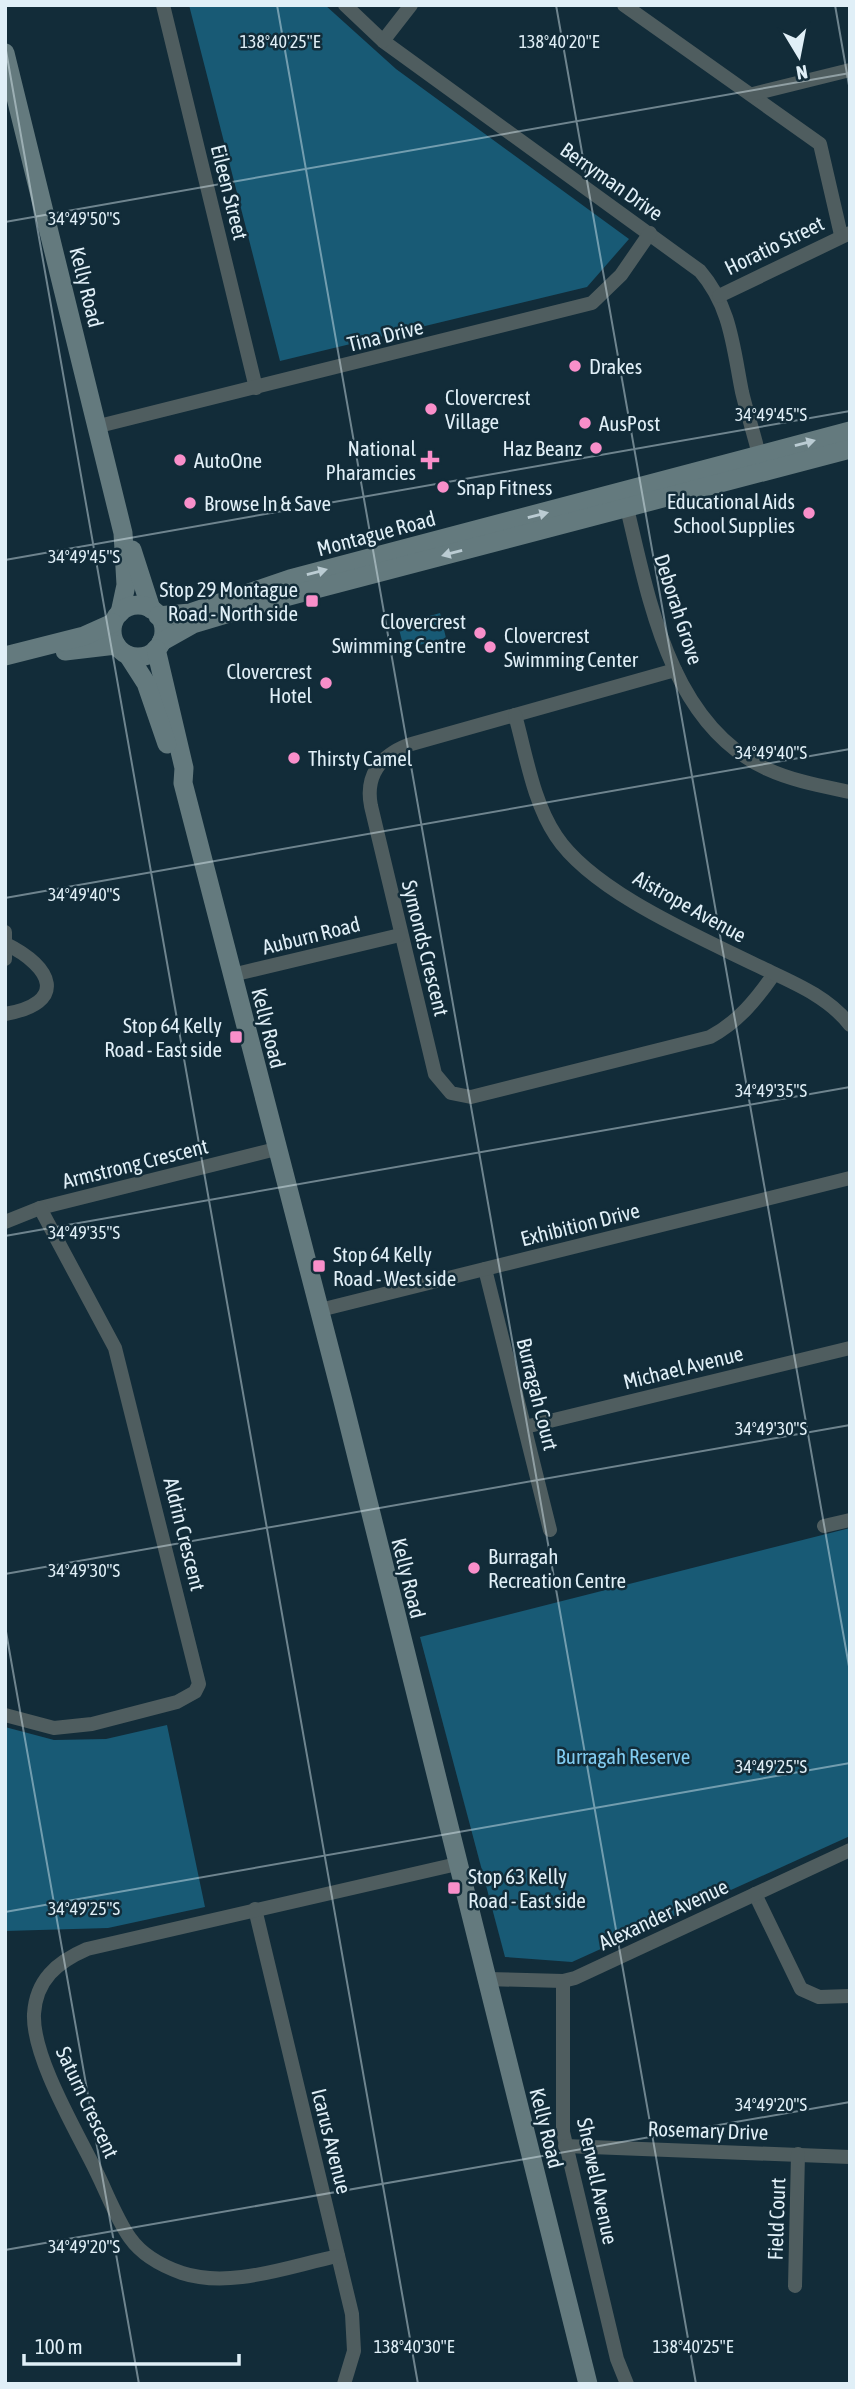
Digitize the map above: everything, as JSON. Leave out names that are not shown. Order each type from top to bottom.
[{"type":"street","name":"Eileen Street","points":[[163,5],[256,388]]},
{"type":"street","name":"Berryman Drive","points":[[345,5],[383,41],[693,264],[719,296],[729,323],[761,463]]},
{"type":"street","points":[[383,41],[411,5]]},
{"type":"street","points":[[624,5],[820,144],[845,234]]},
{"type":"street","name":"Kelly Road","points":[[5,53],[9,82],[99,426],[123,533],[154,612]]},
{"type":"street","points":[[752,94],[850,70]]},
{"type":"street","name":"Tina Drive","points":[[99,426],[593,303],[621,275],[650,233]]},
{"type":"street","name":"Horatio Street","points":[[719,296],[845,234]]},
{"type":"street","name":"Montague Road","points":[[159,645],[183,628],[234,611],[625,499],[761,463],[850,431]]},
{"type":"street","name":"Montague Road","points":[[761,463],[850,449]]},
{"type":"street","name":"Montague Road","points":[[154,612],[190,613],[290,579],[625,499]]},
{"type":"street","name":"Deborah Grove","points":[[625,499],[649,595],[675,670],[702,715],[734,748],[779,774],[850,792]]},
{"type":"street","name":"Kelly Road","points":[[116,618],[126,585],[123,533]]},
{"type":"street","points":[[5,656],[83,636],[138,606],[154,612],[163,631],[159,645],[146,655],[122,650],[74,650],[5,664]]},
{"type":"street","points":[[116,618],[112,635],[122,650]]},
{"type":"street","name":"Kelly Road","points":[[159,645],[184,768],[183,783],[320,1310],[587,2384]]},
{"type":"street","name":"Kelly Road","points":[[122,650],[146,683],[174,769],[183,783]]},
{"type":"street","name":"Symonds Crescent","points":[[675,670],[395,750],[373,773],[368,791],[400,935],[435,1073],[445,1087],[461,1097],[471,1097],[710,1037],[725,1029],[748,1009],[774,974]]},
{"type":"street","name":"Aistrope Avenue","points":[[515,715],[543,811],[565,849],[639,906],[820,998],[850,1025]]},
{"type":"street","name":"Auburn Road","points":[[232,975],[400,935]]},
{"type":"street","points":[[5,1014],[35,1004],[47,988],[48,981],[42,966],[6,945]]},
{"type":"street","name":"Armstrong Crescent","points":[[5,1222],[40,1208],[276,1149]]},
{"type":"street","name":"Exhibition Drive","points":[[320,1310],[850,1178]]},
{"type":"street","name":"Aldrin Crescent","points":[[5,1715],[54,1727],[92,1724],[177,1702],[195,1692],[198,1684],[115,1348],[40,1208]]},
{"type":"street","name":"Burragah Court","points":[[485,1269],[550,1530]]},
{"type":"street","name":"Michael Avenue","points":[[525,1427],[850,1348]]},
{"type":"street","points":[[824,1526],[850,1520]]},
{"type":"street","name":"Alexander Avenue","points":[[486,1979],[563,1982],[850,1850]]},
{"type":"street","name":"Saturn Crescent","points":[[338,2256],[218,2279],[181,2273],[146,2255],[124,2228],[37,2043],[34,2014],[38,1991],[50,1972],[71,1956],[87,1949],[457,1864]]},
{"type":"street","points":[[755,1894],[801,1989],[819,1997],[850,1996]]},
{"type":"street","name":"Icarus Avenue","points":[[255,1909],[338,2256],[355,2340],[344,2384]]},
{"type":"street","name":"Sherwell Avenue","points":[[563,1982],[562,2116],[565,2146],[617,2359],[627,2384]]},
{"type":"street","name":"Rosemary Drive","points":[[565,2146],[850,2157]]},
{"type":"street","name":"Field Court","points":[[795,2286],[798,2154]]},
{"type":"green space","points":[[189,5],[325,5],[396,69],[629,239],[587,287],[280,361]]},
{"type":"green space","points":[[440,613],[446,638],[404,649],[398,625]]},
{"type":"green space","name":"Burragah Reserve","points":[[850,1528],[850,1836],[572,1962],[505,1957],[420,1637]]},
{"type":"green space","points":[[167,1725],[205,1907],[108,1928],[5,1931],[5,1727],[54,1740],[106,1739]]},
{"type":"place","name":"Drakes","points":[[575,366]]},
{"type":"place","name":"Clovercrest Village","points":[[431,409]]},
{"type":"place","name":"AusPost","points":[[585,423]]},
{"type":"place","name":"Haz Beanz","points":[[596,448]]},
{"type":"place","name":"AutoOne","points":[[180,460]]},
{"type":"place","name":"National Pharamcies","points":[[430,460]]},
{"type":"place","name":"Snap Fitness","points":[[443,487]]},
{"type":"place","name":"Browse In & Save","points":[[190,503]]},
{"type":"place","name":"Educational Aids School Supplies","points":[[809,513]]},
{"type":"place","name":"Stop 29 Montague Road - North side","points":[[312,601]]},
{"type":"place","name":"Clovercrest Swimming Centre","points":[[480,633]]},
{"type":"place","name":"Clovercrest Swimming Center","points":[[490,647]]},
{"type":"place","name":"Clovercrest Hotel","points":[[326,683]]},
{"type":"place","name":"Thirsty Camel","points":[[294,758]]},
{"type":"place","name":"Stop 64 Kelly Road - East side","points":[[236,1037]]},
{"type":"place","name":"Stop 64 Kelly Road - West side","points":[[319,1266]]},
{"type":"place","name":"Burragah Recreation Centre","points":[[474,1568]]},
{"type":"place","name":"Stop 63 Kelly Road - East side","points":[[454,1888]]}]
